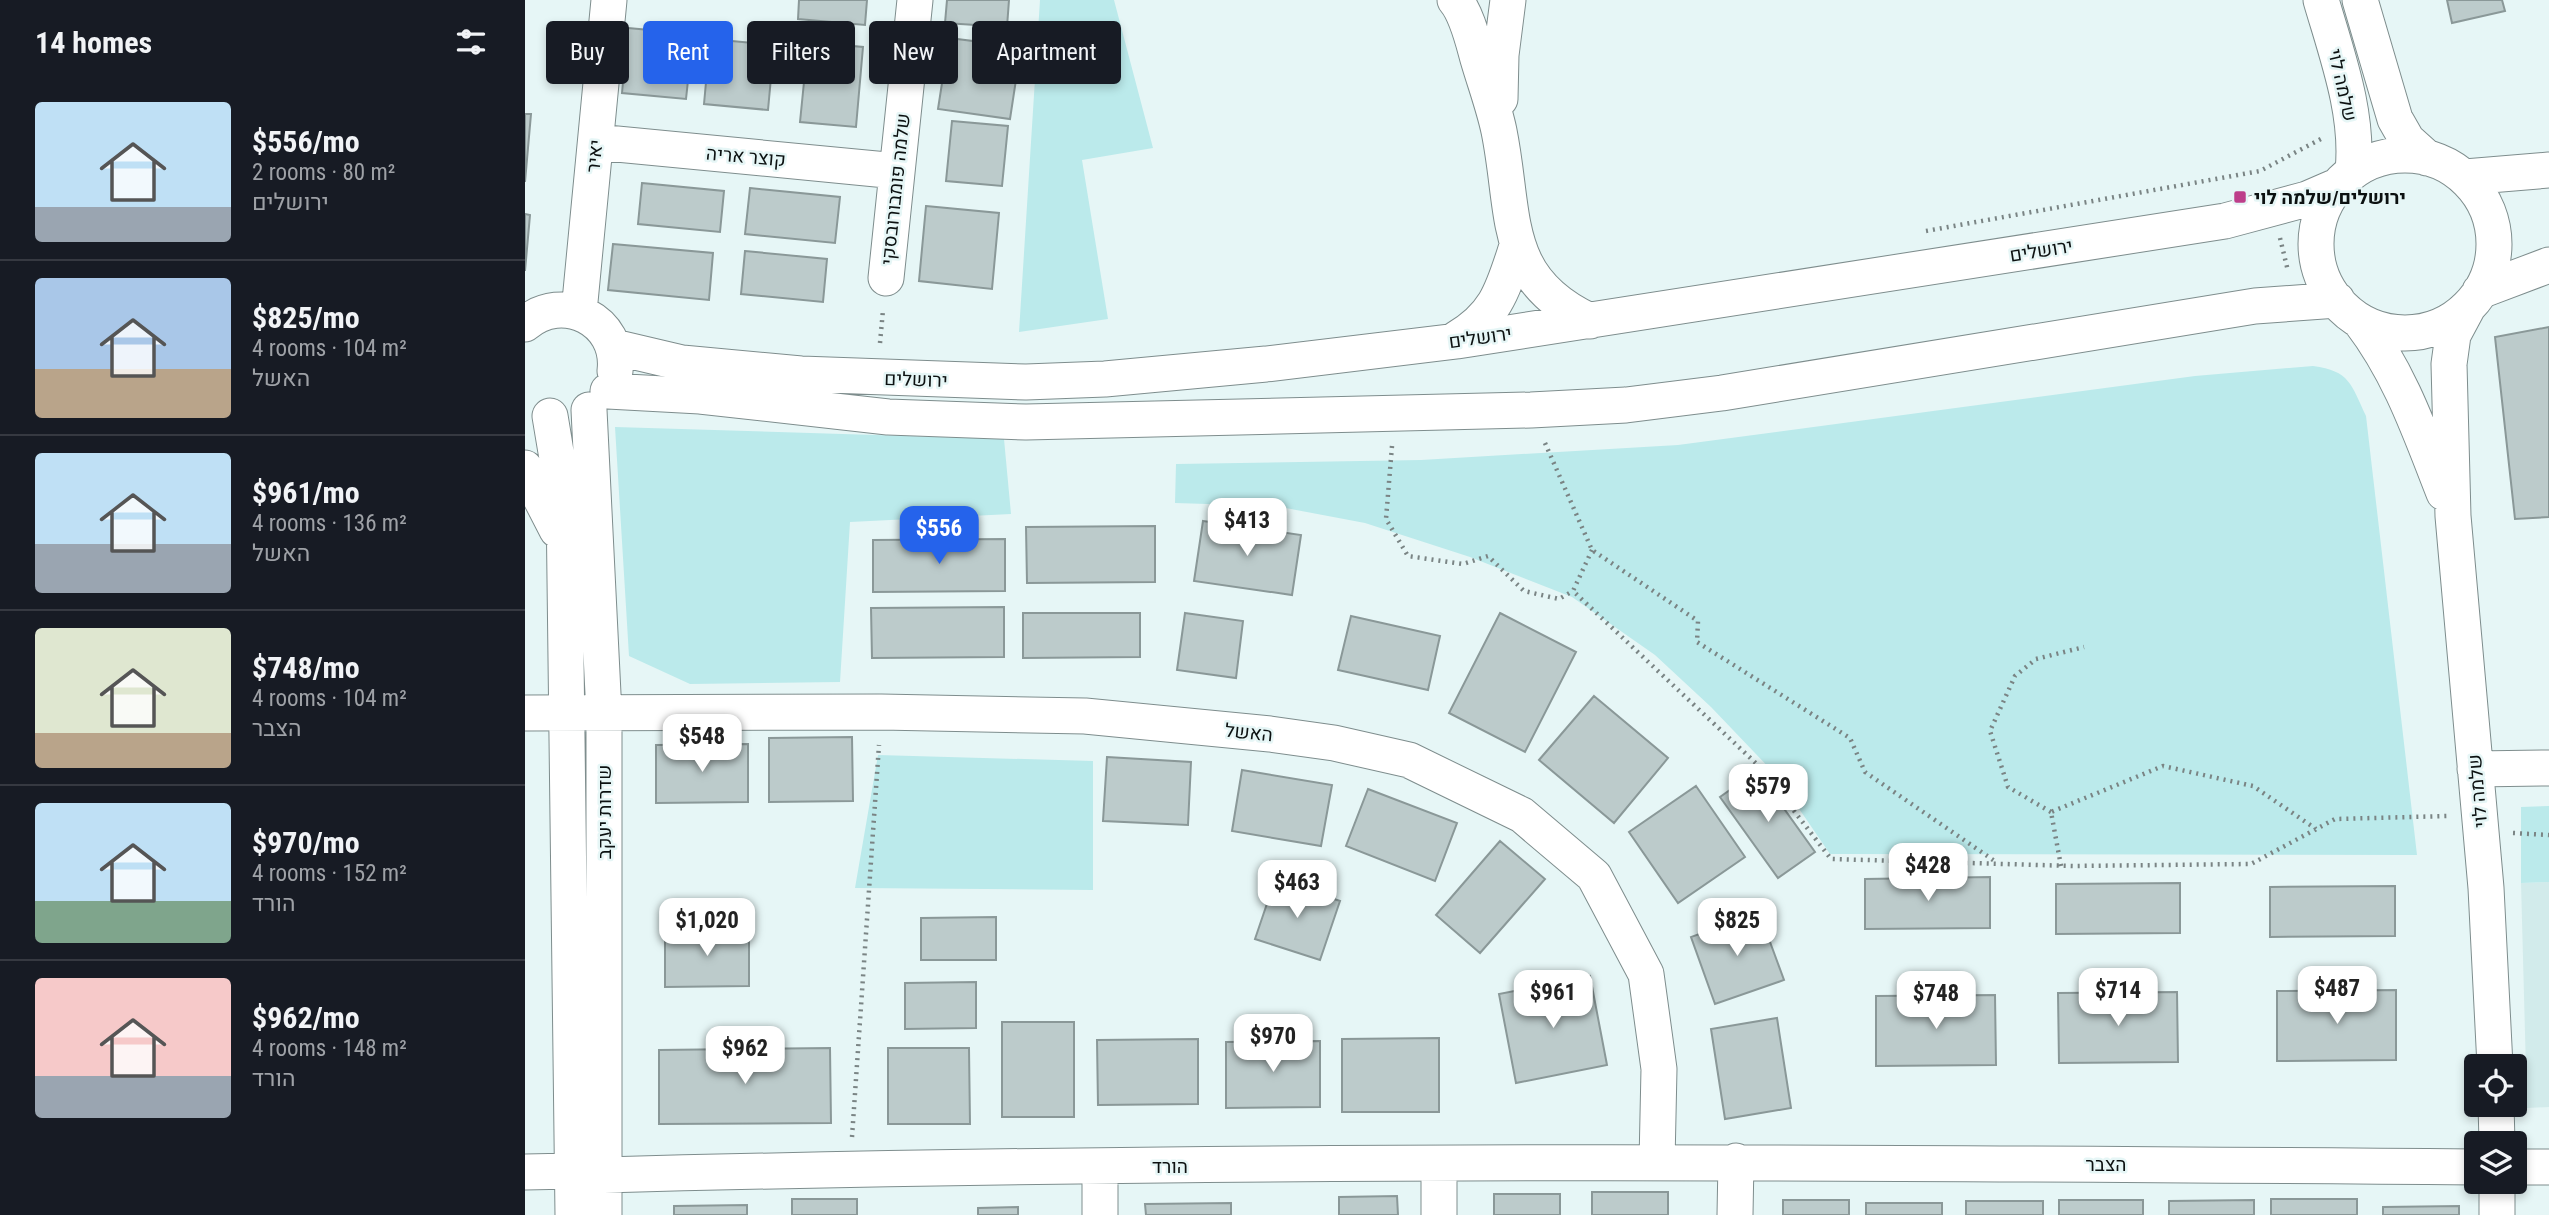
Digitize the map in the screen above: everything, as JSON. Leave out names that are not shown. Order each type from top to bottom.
[{"type":"street","name":"יאיר","points":[[579,312],[609,0]]},
{"type":"street","name":"שלמה פומבורובסקי","points":[[886,278],[915,0]]},
{"type":"street","points":[[1455,0],[1475,49],[1499,130],[1517,246],[1532,277],[1547,296],[1590,321]]},
{"type":"street","points":[[1499,130],[1501,55],[1508,0]]},
{"type":"street","name":"שלמה לוי","points":[[2321,0],[2342,72],[2355,137],[2345,179]]},
{"type":"street","name":"שלמה לוי","points":[[2360,0],[2395,119],[2407,140],[2427,158]]},
{"type":"street","name":"קוצר אריה","points":[[596,142],[897,171]]},
{"type":"street","points":[[2414,155],[2427,158],[2442,162],[2465,177],[2481,196],[2491,219],[2495,244],[2491,268],[2474,299],[2452,320],[2414,333],[2391,332],[2348,310],[2330,293],[2318,267],[2315,239],[2321,212],[2345,179],[2390,156],[2414,155]]},
{"type":"street","points":[[2465,177],[2549,170]]},
{"type":"street","name":"ירושלים","points":[[614,347],[682,363],[877,378],[1026,382],[1105,379],[1266,364],[1590,321],[2225,221],[2307,199],[2345,179]]},
{"type":"street","points":[[1452,341],[1479,326],[1491,313],[1505,284],[1517,246]]},
{"type":"street","points":[[2474,299],[2549,265]]},
{"type":"street","name":"שלמה לוי","points":[[2474,299],[2453,335],[2449,365],[2452,516],[2479,815],[2494,1054]]},
{"type":"street","name":"ירושלים","points":[[538,409],[576,415],[599,400],[700,396],[823,411],[938,420],[1141,422],[1531,411],[1626,405],[1722,393],[2255,306],[2348,310]]},
{"type":"street","points":[[525,324],[539,314],[552,310],[579,312],[601,326],[614,347]]},
{"type":"street","name":"שלמה לוי","points":[[2348,310],[2384,352],[2397,376],[2452,516]]},
{"type":"street","name":"שדרות יעקב","points":[[573,1215],[589,1173],[604,714],[599,400],[614,377],[614,347]]},
{"type":"street","name":"שדרות יעקב","points":[[538,409],[564,500],[568,713],[589,1173],[604,1215]]},
{"type":"street","points":[[525,468],[565,545]]},
{"type":"street","name":"האשל","points":[[525,713],[881,712],[1085,716],[1334,743],[1409,760],[1522,815],[1594,876],[1646,974],[1659,1069],[1657,1162]]},
{"type":"street","points":[[2475,769],[2549,768]]},
{"type":"street","points":[[1735,1215],[1736,1161]]},
{"type":"street","name":"הורד","points":[[525,1172],[1736,1161]]},
{"type":"street","name":"הצבר","points":[[1736,1161],[2464,1167]]},
{"type":"street","points":[[1439,1164],[1439,1215]]},
{"type":"street","points":[[1100,1166],[1100,1215]]},
{"type":"street","points":[[2527,1167],[2549,1167]]},
{"type":"street","points":[[2497,1194],[2497,1215]]},
{"type":"path","points":[[1917,232],[2260,171],[2318,140]]},
{"type":"path","name":"שלמה פומבורובסקי","points":[[877,378],[886,278]]},
{"type":"path","points":[[1531,411],[1593,550],[1698,621],[1697,642],[1850,738],[1865,772],[1998,864]]},
{"type":"path","points":[[1394,415],[1386,519],[1408,556],[1463,564],[1488,556],[1524,591],[1559,599],[1573,591],[1593,550]]},
{"type":"path","points":[[1573,591],[1761,768],[1831,859],[2061,866],[2251,864],[2335,819],[2479,815]]},
{"type":"path","points":[[2061,866],[2051,812],[2008,787],[1990,731],[2015,676],[2036,659],[2084,647]]},
{"type":"path","points":[[849,1168],[881,712]]},
{"type":"path","points":[[2051,812],[2163,766],[2253,786],[2316,829]]},
{"type":"shaded area","points":[[1040,0],[1114,0],[1120,21],[1039,21]]},
{"type":"shaded area","points":[[1121,27],[1153,148],[1082,160],[1108,319],[1019,332],[1035,84],[1121,84]]},
{"type":"shaded area","points":[[2313,366],[2335,371],[2348,381],[2366,416],[2417,855],[1830,854],[1776,775],[1711,707],[1655,655],[1572,597],[1470,557],[1365,523],[1275,506],[1175,503],[1176,464],[1421,460],[1678,445],[2195,376]]},
{"type":"shaded area","points":[[615,427],[1004,439],[1011,514],[850,522],[840,682],[690,684],[629,656]]},
{"type":"shaded area","points":[[878,755],[1093,761],[1093,890],[855,888]]},
{"type":"shaded area","points":[[2549,806],[2549,882],[2521,883],[2521,807]]},
{"type":"shaded area","points":[[2549,882],[2549,1107],[2527,1108],[2521,883]]},
{"type":"building","points":[[799,0],[867,0],[865,25],[855,24],[855,21],[798,19]]},
{"type":"building","points":[[947,0],[1009,0],[1007,21],[972,21],[972,25],[945,21]]},
{"type":"building","points":[[2447,0],[2502,0],[2505,11],[2452,23]]},
{"type":"building","points":[[629,28],[643,29],[643,84],[688,84],[686,99],[622,93],[623,84],[629,84]]},
{"type":"building","points":[[958,39],[972,41],[972,84],[1015,84],[1010,119],[938,109],[942,84],[958,84]]},
{"type":"building","points":[[733,41],[747,42],[747,84],[770,84],[768,110],[704,104],[706,84],[733,84]]},
{"type":"building","points":[[855,46],[863,47],[856,127],[800,122],[804,84],[855,84]]},
{"type":"building","points":[[525,114],[531,114],[525,182]]},
{"type":"building","points":[[952,121],[1008,126],[1002,186],[946,181]]},
{"type":"building","points":[[642,183],[724,191],[720,232],[638,224]]},
{"type":"building","points":[[750,188],[840,197],[835,243],[745,234]]},
{"type":"building","points":[[926,206],[999,213],[992,289],[919,281]]},
{"type":"building","points":[[525,214],[530,215],[525,271]]},
{"type":"building","points":[[613,244],[713,253],[709,300],[608,290]]},
{"type":"building","points":[[745,251],[827,259],[823,302],[741,294]]},
{"type":"building","points":[[2549,327],[2549,517],[2515,519],[2495,337]]},
{"type":"building","points":[[1203,521],[1301,535],[1292,595],[1194,581]]},
{"type":"building","points":[[1155,526],[1155,582],[1027,583],[1026,527]]},
{"type":"building","points":[[1005,539],[1005,591],[873,592],[873,540]]},
{"type":"building","points":[[1004,607],[1004,657],[872,658],[871,608]]},
{"type":"building","points":[[1023,613],[1140,613],[1140,657],[1023,658]]},
{"type":"building","points":[[1185,613],[1243,621],[1236,678],[1177,670]]},
{"type":"building","points":[[1500,613],[1576,652],[1525,752],[1449,713]]},
{"type":"building","points":[[1351,616],[1440,636],[1428,690],[1338,670]]},
{"type":"building","points":[[1594,696],[1668,758],[1614,823],[1539,760]]},
{"type":"building","points":[[852,737],[853,801],[769,802],[769,738]]},
{"type":"building","points":[[748,744],[748,802],[656,803],[656,745]]},
{"type":"building","points":[[1107,757],[1191,762],[1188,825],[1103,821]]},
{"type":"building","points":[[1242,770],[1332,785],[1321,846],[1232,831]]},
{"type":"building","points":[[1757,771],[1815,852],[1778,878],[1720,797]]},
{"type":"building","points":[[1696,786],[1745,857],[1678,903],[1629,832]]},
{"type":"building","points":[[1368,789],[1457,823],[1435,881],[1346,846]]},
{"type":"building","points":[[1500,841],[1545,879],[1480,953],[1436,915]]},
{"type":"building","points":[[1990,877],[1990,928],[1865,929],[1865,879]]},
{"type":"building","points":[[1275,880],[1340,901],[1320,960],[1255,939]]},
{"type":"building","points":[[2180,883],[2180,933],[2056,934],[2056,884]]},
{"type":"building","points":[[2395,886],[2395,936],[2270,937],[2270,887]]},
{"type":"building","points":[[1759,912],[1784,980],[1715,1004],[1691,937]]},
{"type":"building","points":[[996,917],[996,960],[921,960],[921,918]]},
{"type":"building","points":[[749,928],[749,986],[665,987],[665,929]]},
{"type":"building","points":[[1590,976],[1607,1065],[1516,1083],[1499,994]]},
{"type":"building","points":[[976,982],[976,1028],[905,1029],[905,983]]},
{"type":"building","points":[[2396,990],[2396,1060],[2277,1061],[2277,991]]},
{"type":"building","points":[[2177,992],[2178,1062],[2059,1063],[2058,993]]},
{"type":"building","points":[[1995,995],[1996,1065],[1876,1066],[1876,996]]},
{"type":"building","points":[[1777,1018],[1791,1108],[1725,1119],[1711,1029]]},
{"type":"building","points":[[1002,1022],[1074,1022],[1074,1117],[1002,1117]]},
{"type":"building","points":[[1439,1038],[1439,1112],[1342,1112],[1342,1039]]},
{"type":"building","points":[[1198,1039],[1198,1104],[1098,1105],[1097,1040]]},
{"type":"building","points":[[1320,1041],[1320,1107],[1226,1108],[1226,1042]]},
{"type":"building","points":[[830,1048],[831,1123],[659,1124],[659,1050]]},
{"type":"building","points":[[888,1048],[969,1048],[970,1124],[888,1124]]},
{"type":"building","points":[[1592,1192],[1668,1192],[1668,1215],[1592,1215]]},
{"type":"building","points":[[1494,1194],[1560,1194],[1560,1215],[1494,1215]]},
{"type":"building","points":[[1397,1196],[1398,1215],[1339,1215],[1339,1197]]},
{"type":"building","points":[[792,1199],[857,1199],[857,1215],[792,1215]]},
{"type":"building","points":[[2271,1199],[2357,1199],[2357,1215],[2271,1215]]},
{"type":"building","points":[[1783,1200],[1849,1200],[1849,1215],[1783,1215]]},
{"type":"building","points":[[2059,1200],[2143,1200],[2143,1215],[2059,1215]]},
{"type":"building","points":[[2254,1200],[2254,1215],[2169,1215],[2169,1201]]},
{"type":"building","points":[[1966,1201],[2043,1201],[2043,1215],[1966,1215]]},
{"type":"building","points":[[1231,1203],[1231,1215],[1146,1215],[1145,1204]]},
{"type":"building","points":[[1866,1203],[1942,1203],[1942,1215],[1866,1215]]},
{"type":"building","points":[[747,1205],[747,1215],[674,1215],[674,1206]]},
{"type":"building","points":[[2459,1206],[2459,1215],[2383,1215],[2383,1207]]},
{"type":"building","points":[[1018,1207],[1018,1215],[978,1215],[978,1208]]},
{"type":"place","name":"ירושלים/שלמה לוי","points":[[2240,197]]}]
